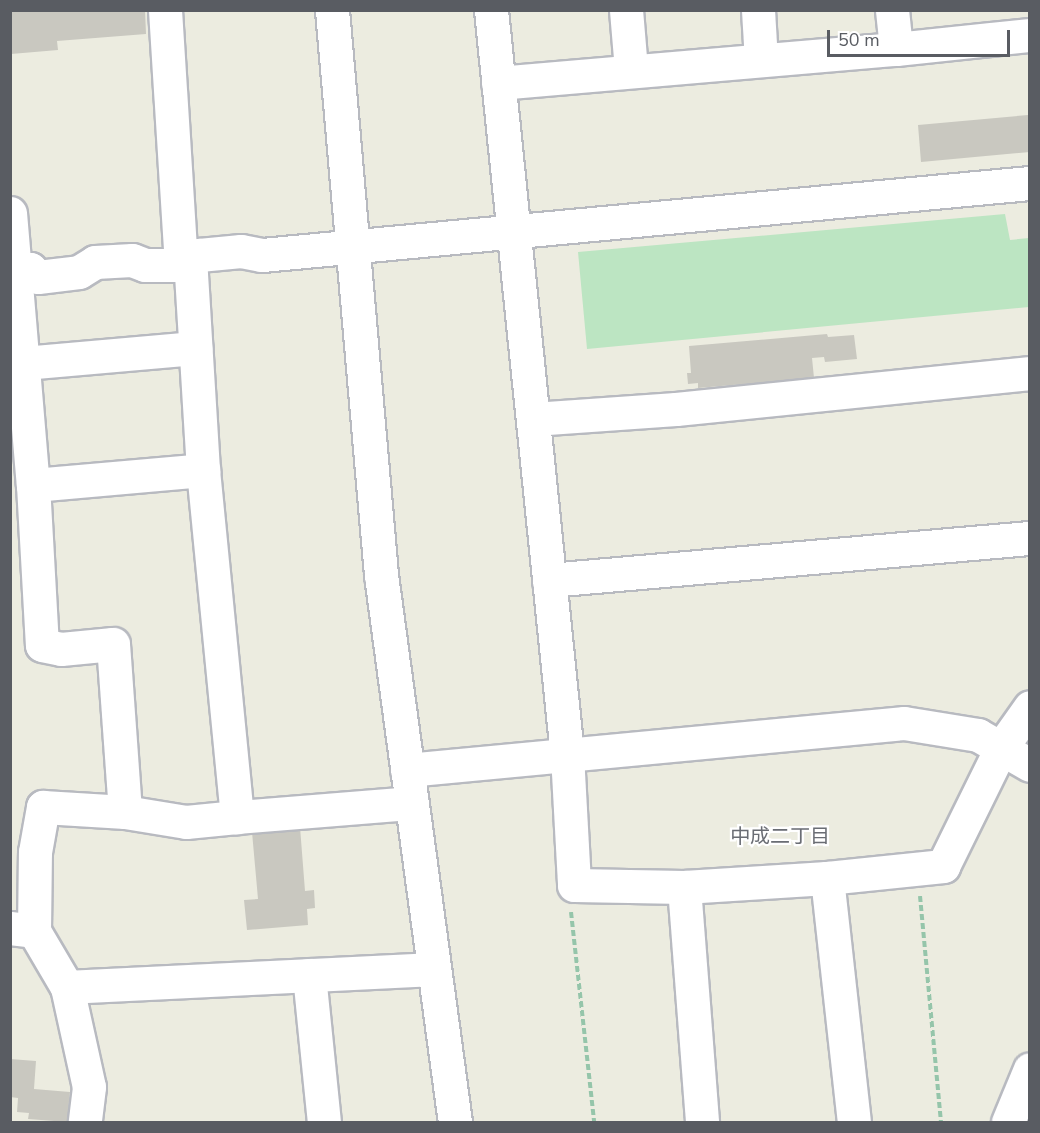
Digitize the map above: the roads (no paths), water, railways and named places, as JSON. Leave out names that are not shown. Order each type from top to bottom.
[{"type":"street","points":[[165,10],[185,262],[195,348],[203,470],[237,817]]},
{"type":"street","points":[[332,10],[381,575],[455,1122]]},
{"type":"street","points":[[491,10],[567,754],[574,885],[684,887],[827,878],[943,866],[1001,748],[1029,707]]},
{"type":"street","points":[[626,10],[632,70]]},
{"type":"street","points":[[758,10],[761,60]]},
{"type":"street","points":[[892,10],[896,49]]},
{"type":"street","points":[[498,82],[896,49],[1025,27]]},
{"type":"street","points":[[12,269],[30,269],[38,277],[79,272],[95,262],[132,260],[145,265],[185,262],[199,255],[241,251],[262,255],[1029,183]]},
{"type":"street","points":[[10,213],[12,269],[24,363],[42,645],[61,649],[114,644],[125,812]]},
{"type":"street","points":[[24,363],[195,348]]},
{"type":"street","points":[[533,419],[676,409],[1029,373]]},
{"type":"street","points":[[33,485],[203,470]]},
{"type":"street","points":[[549,580],[1029,538]]},
{"type":"street","points":[[407,770],[904,723],[978,735],[1029,765]]},
{"type":"street","points":[[85,1122],[89,1086],[67,987],[22,929],[44,807],[125,812],[186,822],[411,803]]},
{"type":"street","points":[[827,878],[854,1122]]},
{"type":"street","points":[[684,887],[702,1122]]},
{"type":"street","points":[[67,987],[434,969]]},
{"type":"street","points":[[309,975],[324,1122]]},
{"type":"street","points":[[1008,1122],[1029,1069]]},
{"type":"district","name":"中成二丁目","points":[[780,836]]}]
